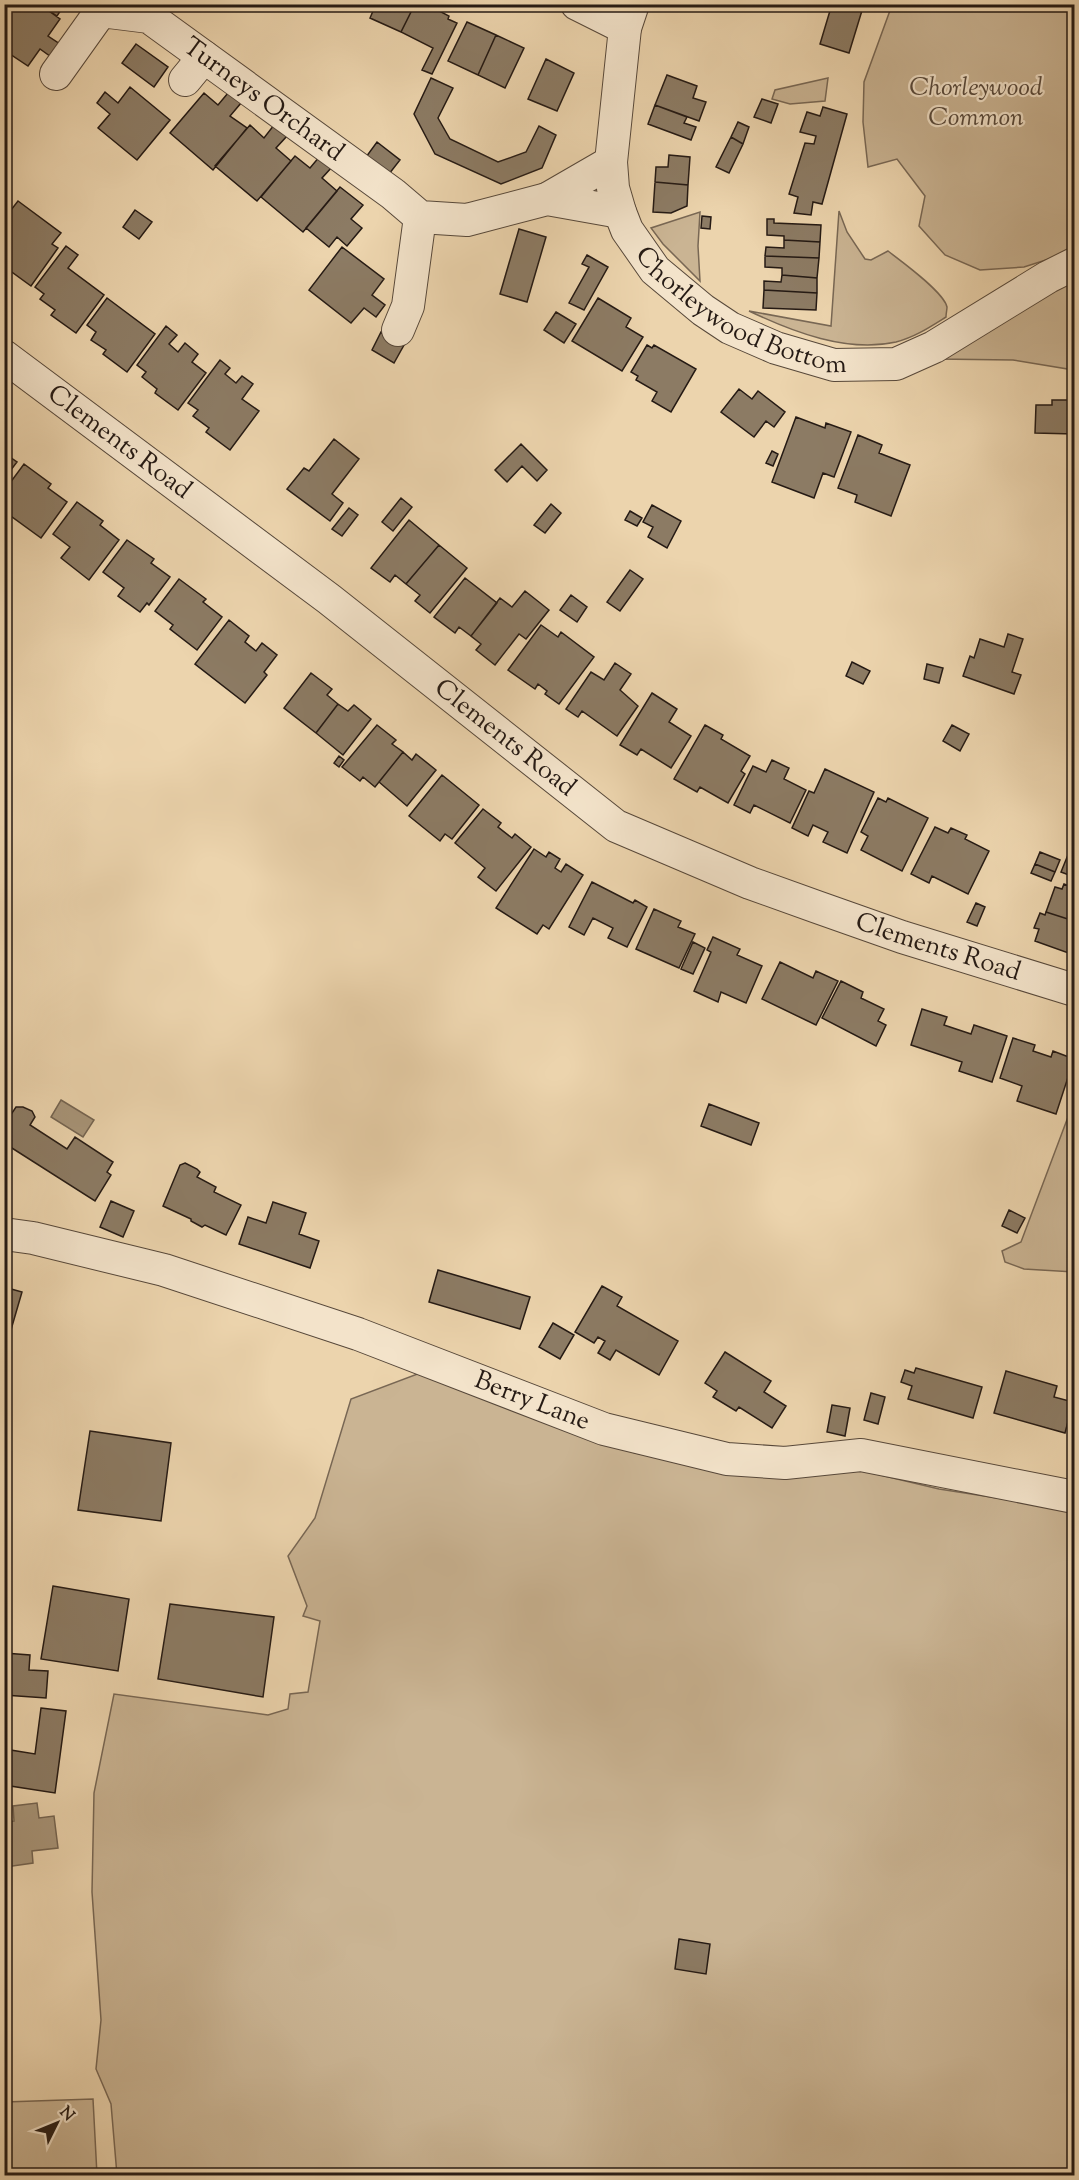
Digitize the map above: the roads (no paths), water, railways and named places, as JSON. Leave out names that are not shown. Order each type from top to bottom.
[{"type":"street","points":[[577,4],[629,16]]},
{"type":"street","name":"Turneys Orchard","points":[[56,74],[101,11],[149,17],[195,69],[393,194],[420,217]]},
{"type":"street","name":"Chorleywood Bottom","points":[[629,16],[611,162],[613,188],[620,212],[627,230],[655,270],[703,310],[730,328],[776,348],[834,365],[896,364],[934,347],[1048,277],[1074,264]]},
{"type":"street","points":[[398,330],[408,306],[420,217],[467,220],[547,199],[611,162]]},
{"type":"street","points":[[547,199],[620,212]]},
{"type":"street","name":"Clements Road","points":[[4,356],[329,599],[616,826],[750,883],[817,907],[902,937],[1074,990]]},
{"type":"street","name":"Berry Lane","points":[[4,1234],[33,1238],[164,1270],[358,1335],[604,1429],[727,1459],[786,1462],[861,1455],[1074,1497]]},
{"type":"park label","name":"Chorleywood Common","points":[[976,103]]}]
